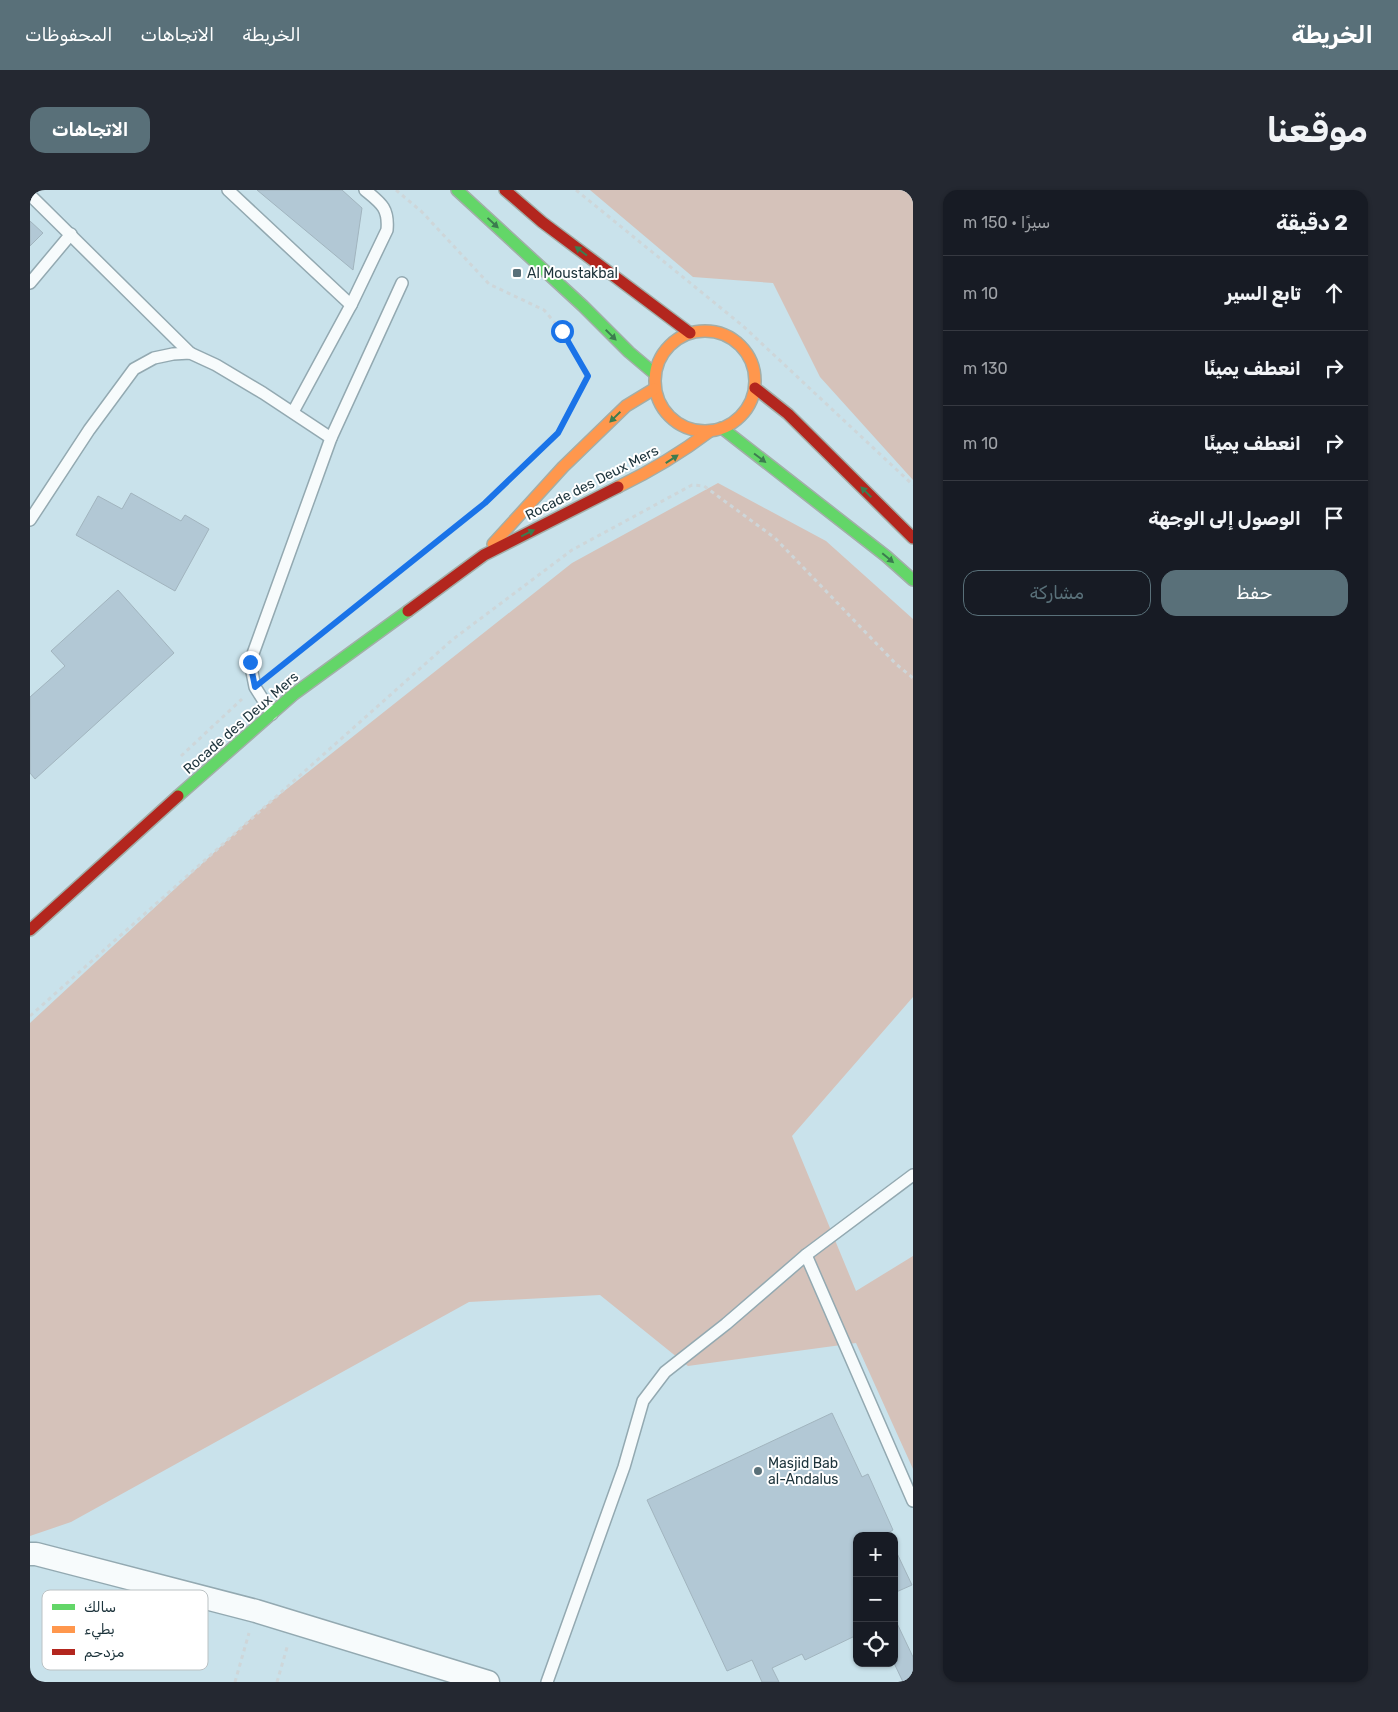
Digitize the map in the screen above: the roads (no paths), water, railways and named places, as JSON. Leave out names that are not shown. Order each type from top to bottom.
[{"type":"highway","points":[[457,190],[583,306],[629,352],[655,374]]},
{"type":"highway","points":[[505,190],[542,222],[690,333]]},
{"type":"highway","points":[[704,331],[732,338],[743,348],[751,360],[755,374],[755,388],[749,406],[736,421],[722,428],[701,431],[688,428],[666,412],[654,389],[655,374],[660,358],[672,343],[690,333],[704,331]]},
{"type":"highway","points":[[755,388],[788,414],[913,538]]},
{"type":"highway","name":"Rocade des Deux Mers","points":[[484,555],[569,461],[626,406],[654,389]]},
{"type":"highway","points":[[722,428],[886,556],[913,580]]},
{"type":"highway","name":"Rocade des Deux Mers","points":[[30,930],[294,694],[484,555],[656,470],[710,431]]},
{"type":"street","points":[[30,1554],[178,1590]]},
{"type":"street","points":[[208,1598],[488,1682]]},
{"type":"lane","points":[[228,190],[351,304]]},
{"type":"lane","points":[[293,412],[351,304],[387,230],[388,219],[384,206],[365,190]]},
{"type":"lane","points":[[30,195],[190,353],[216,364],[331,438]]},
{"type":"lane","points":[[30,283],[71,234]]},
{"type":"lane","points":[[272,714],[255,687],[250,662],[331,438],[402,284]]},
{"type":"lane","points":[[30,519],[89,430],[134,369],[154,358],[190,353]]},
{"type":"lane","points":[[547,1682],[624,1467],[643,1401],[665,1372],[726,1324],[806,1254],[913,1175]]},
{"type":"lane","points":[[806,1254],[913,1501]]},
{"type":"place","name":"Al Moustakbal","points":[[517,273]]},
{"type":"place","name":"Masjid Bab al-Andalus","points":[[758,1471]]}]
